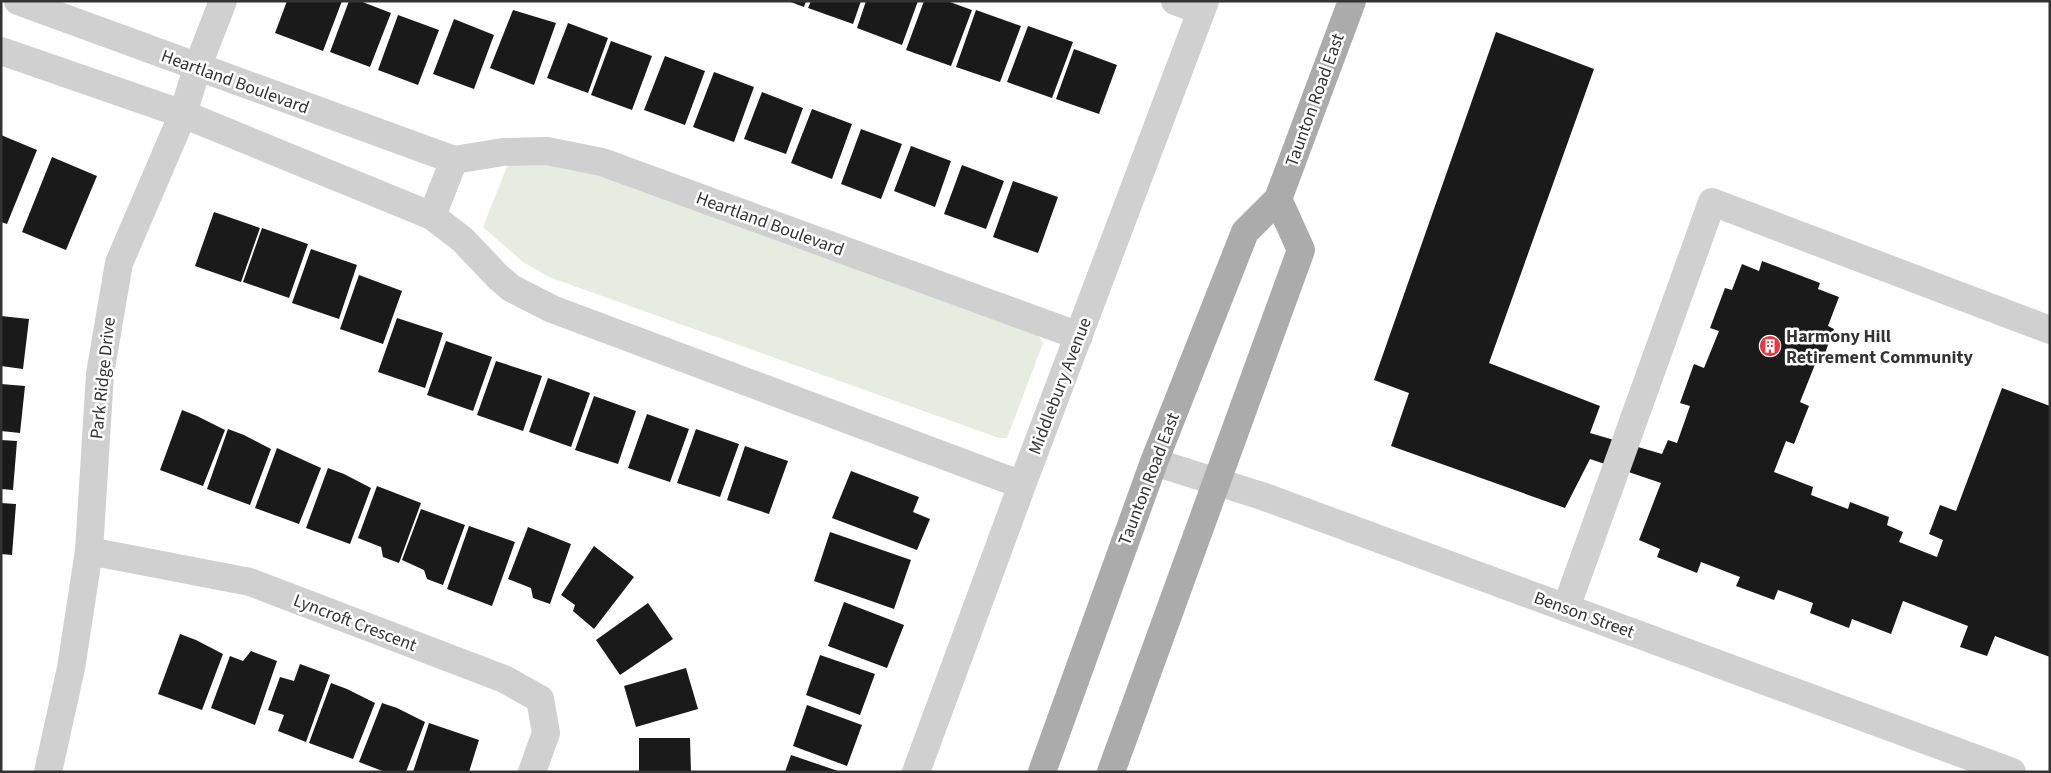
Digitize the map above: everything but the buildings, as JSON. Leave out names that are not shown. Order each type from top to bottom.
[{"type":"main road","name":"Taunton Road East","points":[[1042,772],[1154,462],[1245,232],[1278,200],[1352,1]]},
{"type":"main road","points":[[1111,772],[1301,250],[1278,200]]},
{"type":"street","name":"Heartland Boulevard","points":[[18,1],[197,68],[454,160],[503,152],[547,150],[602,162],[1079,336]]},
{"type":"street","name":"Park Ridge Drive","points":[[48,772],[71,668],[89,551],[100,374],[119,263],[182,114],[197,68],[223,1]]},
{"type":"street","points":[[1175,1],[1203,6]]},
{"type":"street","name":"Middlebury Avenue","points":[[916,772],[1203,6]]},
{"type":"street","points":[[1,51],[182,114],[432,216],[463,240],[504,283],[552,309],[1022,485]]},
{"type":"street","points":[[432,216],[454,160]]},
{"type":"street","points":[[1566,608],[1712,202],[2050,330]]},
{"type":"street","name":"Benson Street","points":[[1154,462],[1262,496],[2012,772]]},
{"type":"street","name":"Lyncroft Crescent","points":[[89,551],[250,582],[504,679],[540,699],[546,733],[532,772]]},
{"type":"shaded area","points":[[510,159],[577,164],[1037,334],[1043,343],[1007,438],[999,438],[549,277],[523,262],[483,227]]},
{"type":"place","name":"Harmony Hill Retirement Community","points":[[1770,346]]}]
